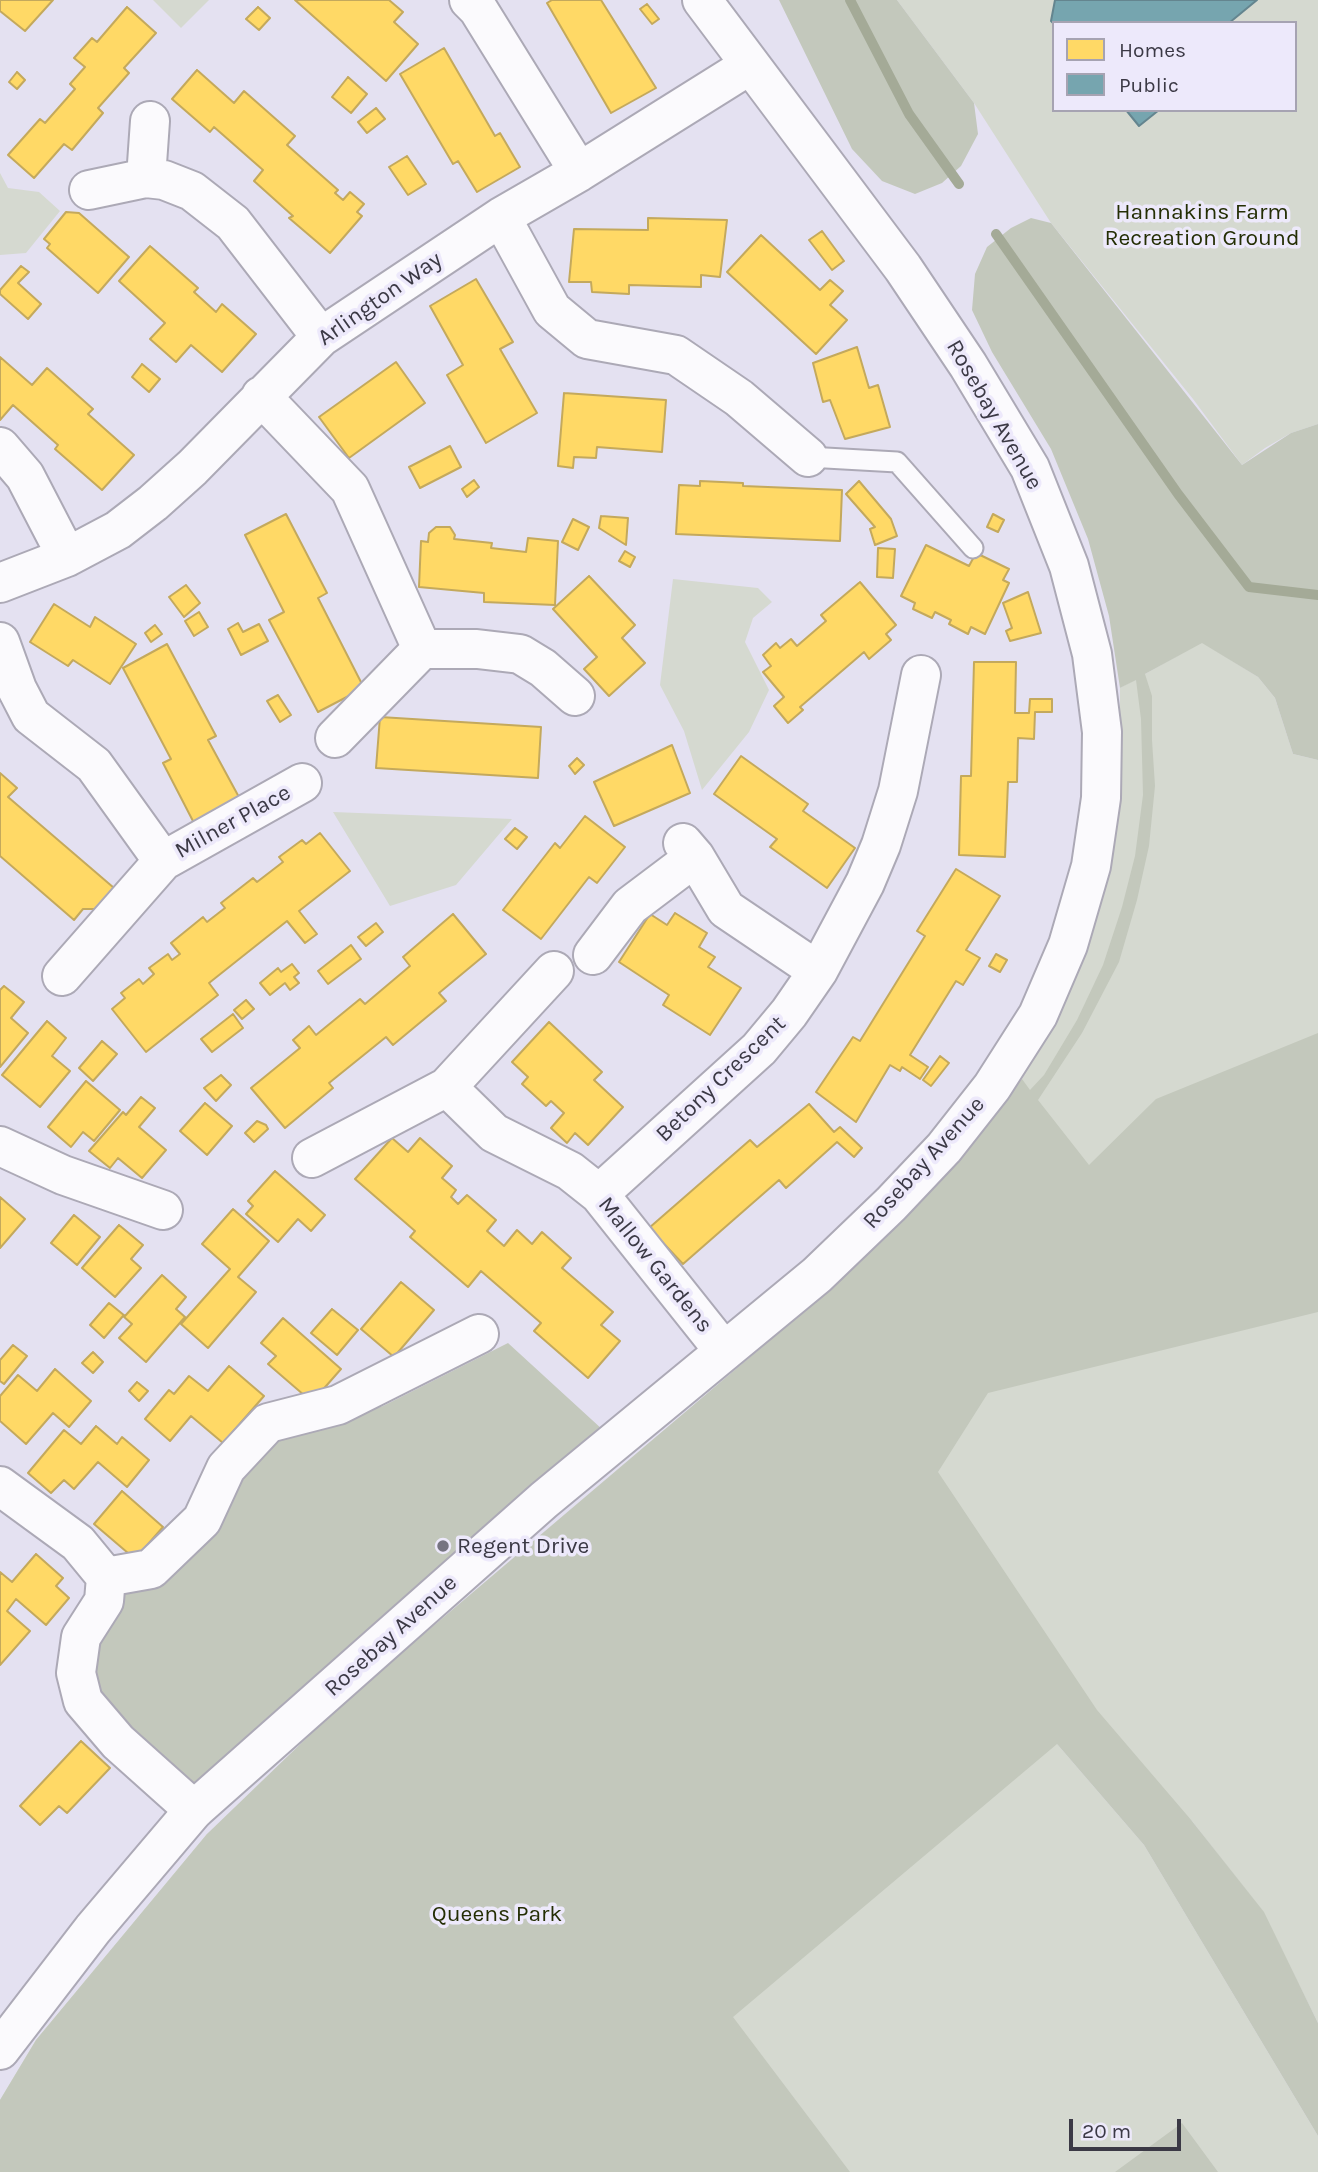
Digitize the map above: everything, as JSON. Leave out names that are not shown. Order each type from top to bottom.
[{"type":"street","points":[[469,0],[478,9],[579,172]]},
{"type":"street","name":"Rosebay Avenue","points":[[0,2050],[93,1929],[194,1810],[544,1500],[817,1275],[891,1204],[944,1148],[992,1087],[1038,1014],[1068,945],[1091,866],[1101,798],[1102,732],[1092,654],[1069,566],[1030,468],[968,365],[903,268],[702,0]]},
{"type":"street","name":"Arlington Way","points":[[0,583],[67,557],[118,530],[192,468],[321,337],[501,217],[579,172],[750,65]]},
{"type":"street","points":[[146,178],[150,121]]},
{"type":"street","points":[[89,190],[146,178],[163,180],[192,191],[233,223],[321,337]]},
{"type":"street","points":[[501,217],[552,310],[587,339],[676,355],[739,398],[808,457]]},
{"type":"street","points":[[261,396],[350,489],[422,649]]},
{"type":"street","points":[[0,447],[25,476],[67,557]]},
{"type":"street","name":"Milner Place","points":[[0,642],[17,689],[31,716],[94,765],[163,861]]},
{"type":"street","points":[[335,738],[422,649],[477,649],[520,654],[543,668],[575,696]]},
{"type":"street","name":"Betony Crescent","points":[[600,1194],[759,1049],[789,1013],[818,971],[865,883],[881,845],[898,791],[921,675]]},
{"type":"street","name":"Milner Place","points":[[62,976],[163,861],[302,783]]},
{"type":"street","points":[[593,956],[630,906],[689,850],[726,909],[818,971]]},
{"type":"street","points":[[312,1158],[447,1087],[554,971]]},
{"type":"street","name":"Mallow Gardens","points":[[447,1087],[494,1133],[570,1171],[600,1194],[724,1351]]},
{"type":"street","points":[[0,1146],[63,1175],[163,1210]]},
{"type":"street","points":[[106,1577],[151,1569],[202,1520],[226,1468],[268,1423],[338,1405],[479,1334]]},
{"type":"street","points":[[0,1486],[78,1543],[106,1577],[104,1601],[81,1637],[76,1672],[83,1701],[118,1742],[194,1810]]},
{"type":"lane","points":[[808,457],[897,461],[973,548]]},
{"type":"green space","points":[[153,0],[209,0],[181,28]]},
{"type":"green space","points":[[779,0],[897,0],[974,103],[978,134],[961,166],[942,183],[915,194],[882,181],[852,149]]},
{"type":"green space","name":"Hannakins Farm Recreation Ground","points":[[897,0],[1318,0],[1318,424],[1291,433],[1242,465],[1193,399],[1051,223],[974,103]]},
{"type":"green space","points":[[0,173],[8,188],[39,192],[60,211],[26,253],[0,255]]},
{"type":"green space","name":"Queens Park","points":[[1031,218],[1051,223],[1242,465],[1291,433],[1318,424],[1318,760],[1293,754],[1275,698],[1258,677],[1202,643],[1145,674],[1152,696],[1155,786],[1149,846],[1137,900],[1119,962],[1082,1033],[1038,1100],[1089,1165],[1156,1099],[1318,1033],[1318,1312],[988,1393],[938,1472],[1097,1710],[1192,1821],[1264,1912],[1318,2023],[1318,2136],[1144,1845],[1057,1744],[733,2017],[850,2172],[0,2172],[0,2100],[36,2040],[207,1834],[346,1700],[823,1295],[1022,1079],[1030,1090],[1044,1075],[1077,1020],[1103,965],[1135,856],[1143,795],[1141,719],[1136,680],[1120,688],[1109,616],[1088,539],[1051,449],[992,352],[972,310],[975,274],[987,247],[1011,228]]},
{"type":"green space","points":[[673,579],[758,588],[772,602],[753,618],[745,642],[769,690],[749,732],[702,790],[684,731],[660,685]]},
{"type":"green space","name":"Queens Park","points":[[1202,642],[1258,677],[1275,698],[1293,754],[1318,760],[1318,2023],[1263,1912],[1192,1821],[1057,1744],[1144,1845],[1318,2136],[1318,2172],[0,2172],[0,2100],[36,2040],[207,1834],[823,1295],[1022,1079],[1091,934],[1120,801],[1120,688]]},
{"type":"green space","points":[[333,812],[512,819],[456,885],[390,906]]},
{"type":"green space","points":[[508,1343],[615,1441],[194,1810],[118,1742],[81,1637],[104,1601],[141,1582],[246,1467],[283,1438],[383,1406]]},
{"type":"green space","points":[[1182,2123],[1218,2172],[1115,2172]]},
{"type":"building: Homes","points":[[0,0],[53,0],[25,31],[0,11]]},
{"type":"building: Homes","points":[[295,0],[389,0],[403,12],[394,22],[418,44],[386,81]]},
{"type":"building: Homes","points":[[552,0],[601,0],[656,88],[611,113],[547,3]]},
{"type":"building: Homes","points":[[647,4],[659,19],[652,24],[640,9]]},
{"type":"building: Homes","points":[[127,7],[156,33],[124,68],[129,73],[98,108],[103,113],[72,150],[64,144],[34,178],[8,155],[40,119],[45,123],[75,89],[70,84],[85,67],[74,58],[92,38],[97,42]]},
{"type":"building: Homes","points":[[258,7],[270,18],[259,30],[246,19]]},
{"type":"building: Homes","points":[[444,48],[495,136],[500,133],[520,167],[477,192],[458,161],[453,164],[400,74]]},
{"type":"building: Homes","points":[[197,70],[234,103],[244,91],[295,136],[287,145],[338,190],[335,193],[343,200],[350,192],[364,204],[357,212],[362,216],[330,253],[289,218],[293,216],[254,181],[263,170],[214,127],[210,132],[172,99]]},
{"type":"building: Homes","points":[[17,72],[25,80],[17,89],[9,82]]},
{"type":"building: Homes","points":[[348,77],[367,94],[351,113],[332,97]]},
{"type":"building: Homes","points":[[376,108],[385,119],[367,133],[358,122]]},
{"type":"building: Homes","points":[[407,156],[426,184],[408,195],[389,167]]},
{"type":"building: Homes","points":[[66,212],[79,213],[129,257],[98,293],[47,248],[50,244],[44,239]]},
{"type":"building: Homes","points":[[648,218],[727,220],[720,277],[701,275],[701,287],[629,285],[629,294],[592,292],[591,282],[569,282],[574,229],[648,230]]},
{"type":"building: Homes","points":[[822,231],[844,261],[832,270],[809,240]]},
{"type":"building: Homes","points":[[761,235],[820,290],[830,280],[843,291],[830,305],[847,320],[816,354],[727,272]]},
{"type":"building: Homes","points":[[150,246],[198,288],[194,292],[216,312],[222,304],[256,334],[222,372],[191,345],[176,362],[150,339],[165,323],[119,281]]},
{"type":"building: Homes","points":[[21,266],[29,272],[18,283],[41,304],[28,319],[0,294],[0,290]]},
{"type":"building: Homes","points":[[476,279],[513,342],[500,349],[537,413],[486,443],[447,375],[463,365],[430,306]]},
{"type":"building: Homes","points":[[857,347],[869,388],[878,385],[890,427],[845,439],[830,400],[823,402],[813,363]]},
{"type":"building: Homes","points":[[0,357],[32,385],[47,368],[93,409],[88,414],[134,455],[102,490],[55,449],[58,445],[13,405],[0,420]]},
{"type":"building: Homes","points":[[396,362],[425,403],[349,458],[319,417]]},
{"type":"building: Homes","points":[[142,364],[160,379],[149,392],[132,377]]},
{"type":"building: Homes","points":[[564,393],[666,400],[662,452],[597,447],[596,458],[574,457],[573,468],[558,466]]},
{"type":"building: Homes","points":[[450,446],[461,467],[420,488],[409,467]]},
{"type":"building: Homes","points":[[474,480],[479,487],[467,497],[462,489]]},
{"type":"building: Homes","points":[[700,481],[743,483],[743,486],[842,490],[840,541],[676,534],[679,485],[700,486]]},
{"type":"building: Homes","points":[[859,481],[891,519],[897,536],[875,545],[870,529],[875,527],[846,494]]},
{"type":"building: Homes","points":[[286,514],[327,593],[318,598],[364,688],[318,712],[269,620],[284,612],[245,535]]},
{"type":"building: Homes","points":[[993,514],[1004,520],[998,532],[987,527]]},
{"type":"building: Homes","points":[[601,516],[628,518],[626,545],[599,528]]},
{"type":"building: Homes","points":[[573,519],[589,527],[578,550],[562,542]]},
{"type":"building: Homes","points":[[436,527],[450,527],[455,535],[454,539],[492,543],[491,548],[526,552],[528,538],[558,541],[555,605],[484,602],[484,593],[419,587],[421,541],[428,542],[429,533]]},
{"type":"building: Homes","points":[[926,545],[969,566],[976,553],[1009,569],[1003,580],[1009,583],[985,634],[971,627],[968,634],[949,624],[951,620],[935,612],[932,618],[913,609],[915,603],[901,596]]},
{"type":"building: Homes","points":[[878,548],[895,549],[893,578],[877,577]]},
{"type":"building: Homes","points":[[625,551],[635,557],[630,567],[619,561]]},
{"type":"building: Homes","points":[[589,576],[635,625],[622,638],[645,663],[609,696],[584,669],[597,657],[553,609]]},
{"type":"building: Homes","points":[[860,582],[896,625],[886,634],[891,640],[869,659],[864,652],[800,707],[803,710],[788,723],[774,706],[784,697],[763,672],[771,666],[763,655],[776,643],[780,648],[791,639],[797,646],[826,621],[821,615]]},
{"type":"building: Homes","points":[[186,585],[200,603],[184,617],[169,597]]},
{"type":"building: Homes","points":[[1028,592],[1041,633],[1010,641],[1006,631],[1012,628],[1003,603]]},
{"type":"building: Homes","points":[[54,604],[90,627],[95,617],[136,644],[110,684],[73,660],[68,666],[30,642]]},
{"type":"building: Homes","points":[[199,612],[208,627],[194,636],[185,621]]},
{"type":"building: Homes","points":[[238,623],[243,632],[259,624],[268,641],[241,655],[228,629]]},
{"type":"building: Homes","points":[[155,625],[162,634],[151,642],[145,633]]},
{"type":"building: Homes","points":[[167,644],[216,736],[208,740],[240,799],[194,823],[163,763],[171,759],[123,668]]},
{"type":"building: Homes","points":[[974,662],[1016,662],[1015,713],[1029,713],[1030,699],[1052,699],[1052,712],[1035,712],[1034,739],[1018,738],[1017,782],[1008,782],[1005,857],[959,855],[961,776],[971,776]]},
{"type":"building: Homes","points":[[278,695],[291,715],[280,722],[267,701]]},
{"type":"building: Homes","points":[[380,717],[541,727],[538,778],[376,768]]},
{"type":"building: Homes","points":[[672,745],[690,793],[614,826],[594,782]]},
{"type":"building: Homes","points":[[741,756],[808,804],[803,811],[855,848],[827,888],[770,847],[777,839],[714,794]]},
{"type":"building: Homes","points":[[577,758],[584,765],[575,774],[569,766]]},
{"type":"building: Homes","points":[[0,773],[17,788],[8,797],[121,894],[109,909],[83,909],[74,920],[0,856]]},
{"type":"building: Homes","points":[[585,816],[625,847],[597,883],[589,877],[541,939],[503,910],[555,843],[560,848]]},
{"type":"building: Homes","points":[[515,828],[527,837],[517,849],[505,839]]},
{"type":"building: Homes","points":[[320,833],[350,871],[299,911],[317,934],[305,943],[287,921],[209,983],[218,995],[146,1052],[112,1009],[125,998],[121,993],[139,979],[143,984],[154,974],[149,968],[168,954],[172,960],[180,954],[171,943],[203,917],[207,922],[225,908],[221,903],[253,878],[257,882],[283,862],[279,857],[302,840],[306,844]]},
{"type":"building: Homes","points":[[956,869],[1000,896],[966,950],[980,958],[963,985],[956,981],[910,1055],[928,1067],[920,1079],[902,1067],[900,1071],[890,1065],[856,1122],[816,1092],[853,1037],[860,1041],[925,936],[917,931]]},
{"type":"building: Homes","points":[[675,913],[707,933],[699,947],[715,957],[708,967],[741,988],[710,1035],[663,1005],[669,995],[619,962],[650,914],[667,925]]},
{"type":"building: Homes","points":[[453,914],[486,954],[439,993],[446,1001],[393,1045],[386,1037],[329,1083],[333,1088],[285,1128],[251,1088],[300,1048],[293,1040],[309,1026],[316,1035],[360,999],[365,1004],[410,966],[403,957]]},
{"type":"building: Homes","points":[[376,923],[383,932],[366,946],[358,937]]},
{"type":"building: Homes","points":[[351,945],[361,959],[328,984],[318,971]]},
{"type":"building: Homes","points":[[996,954],[1007,960],[1000,972],[989,966]]},
{"type":"building: Homes","points":[[292,964],[299,973],[294,977],[299,983],[290,990],[285,983],[270,995],[260,983],[278,968],[281,972]]},
{"type":"building: Homes","points":[[4,986],[24,1002],[11,1018],[28,1033],[0,1067],[0,990]]},
{"type":"building: Homes","points":[[246,1000],[254,1009],[242,1019],[234,1010]]},
{"type":"building: Homes","points":[[233,1014],[243,1028],[212,1052],[201,1039]]},
{"type":"building: Homes","points":[[47,1021],[66,1038],[52,1056],[70,1071],[40,1107],[2,1075]]},
{"type":"building: Homes","points":[[549,1022],[602,1072],[594,1080],[623,1107],[588,1145],[575,1133],[567,1143],[551,1128],[564,1113],[551,1101],[546,1106],[522,1084],[528,1077],[512,1062]]},
{"type":"building: Homes","points":[[102,1041],[117,1054],[93,1081],[79,1068]]},
{"type":"building: Homes","points":[[940,1056],[949,1063],[931,1086],[923,1080]]},
{"type":"building: Homes","points":[[221,1075],[231,1085],[216,1101],[204,1088]]},
{"type":"building: Homes","points":[[86,1081],[120,1110],[94,1141],[83,1132],[71,1147],[48,1127]]},
{"type":"building: Homes","points":[[141,1097],[155,1108],[139,1127],[166,1150],[142,1178],[118,1158],[110,1168],[89,1151],[123,1112],[126,1115]]},
{"type":"building: Homes","points":[[205,1103],[232,1126],[207,1155],[180,1131]]},
{"type":"building: Homes","points":[[809,1104],[834,1132],[840,1127],[862,1148],[854,1157],[837,1142],[786,1188],[779,1180],[683,1264],[649,1228],[750,1140],[757,1147]]},
{"type":"building: Homes","points":[[257,1121],[268,1129],[254,1142],[245,1133]]},
{"type":"building: Homes","points":[[392,1138],[408,1152],[420,1138],[452,1166],[442,1178],[456,1190],[451,1197],[458,1204],[467,1195],[496,1220],[487,1231],[504,1246],[517,1230],[532,1244],[542,1232],[571,1258],[562,1268],[613,1312],[601,1325],[620,1341],[588,1378],[534,1331],[541,1323],[481,1271],[468,1287],[410,1237],[415,1231],[355,1179]]},
{"type":"building: Homes","points":[[275,1171],[325,1215],[311,1231],[298,1219],[278,1242],[246,1214],[253,1206],[248,1201]]},
{"type":"building: Homes","points":[[0,1197],[25,1219],[0,1248]]},
{"type":"building: Homes","points":[[233,1209],[269,1241],[238,1277],[256,1292],[208,1348],[181,1324],[230,1269],[202,1244]]},
{"type":"building: Homes","points":[[74,1215],[100,1237],[77,1265],[51,1243]]},
{"type":"building: Homes","points":[[119,1225],[143,1245],[131,1259],[141,1268],[115,1297],[82,1268]]},
{"type":"building: Homes","points":[[162,1275],[186,1297],[176,1309],[185,1317],[146,1362],[119,1338],[132,1324],[123,1316],[104,1338],[90,1325],[109,1303],[125,1316]]},
{"type":"building: Homes","points":[[401,1282],[434,1310],[394,1357],[361,1329]]},
{"type":"building: Homes","points":[[332,1309],[358,1330],[337,1355],[311,1333]]},
{"type":"building: Homes","points":[[283,1318],[341,1369],[312,1402],[268,1364],[276,1356],[261,1343]]},
{"type":"building: Homes","points":[[13,1345],[27,1356],[4,1384],[0,1381],[0,1360]]},
{"type":"building: Homes","points":[[93,1352],[103,1362],[93,1373],[82,1363]]},
{"type":"building: Homes","points":[[229,1366],[264,1396],[223,1443],[191,1416],[170,1441],[145,1419],[169,1390],[174,1394],[189,1376],[208,1391]]},
{"type":"building: Homes","points":[[55,1369],[91,1401],[69,1427],[53,1413],[26,1444],[0,1421],[0,1396],[18,1375],[37,1391]]},
{"type":"building: Homes","points":[[137,1382],[148,1391],[139,1401],[129,1391]]},
{"type":"building: Homes","points":[[96,1426],[117,1444],[122,1437],[149,1460],[127,1487],[98,1462],[74,1489],[64,1480],[51,1493],[28,1473],[64,1430],[81,1444]]},
{"type":"building: Homes","points":[[122,1491],[163,1527],[135,1559],[94,1524]]},
{"type":"building: Homes","points":[[36,1554],[63,1578],[56,1586],[69,1598],[46,1625],[16,1599],[7,1611],[30,1631],[0,1665],[0,1572],[12,1582]]},
{"type":"building: Homes","points":[[81,1741],[110,1768],[67,1813],[59,1806],[40,1825],[20,1806]]},
{"type":"building: Public","points":[[1055,0],[1257,0],[1231,21],[1051,21]]},
{"type":"building: Public","points":[[1128,112],[1156,112],[1139,126]]},
{"type":"waterway","points":[[850,0],[909,114],[959,184]]},
{"type":"waterway","points":[[996,234],[1178,494],[1249,587],[1318,595]]},
{"type":"place","name":"Regent Drive","points":[[443,1546]]}]
